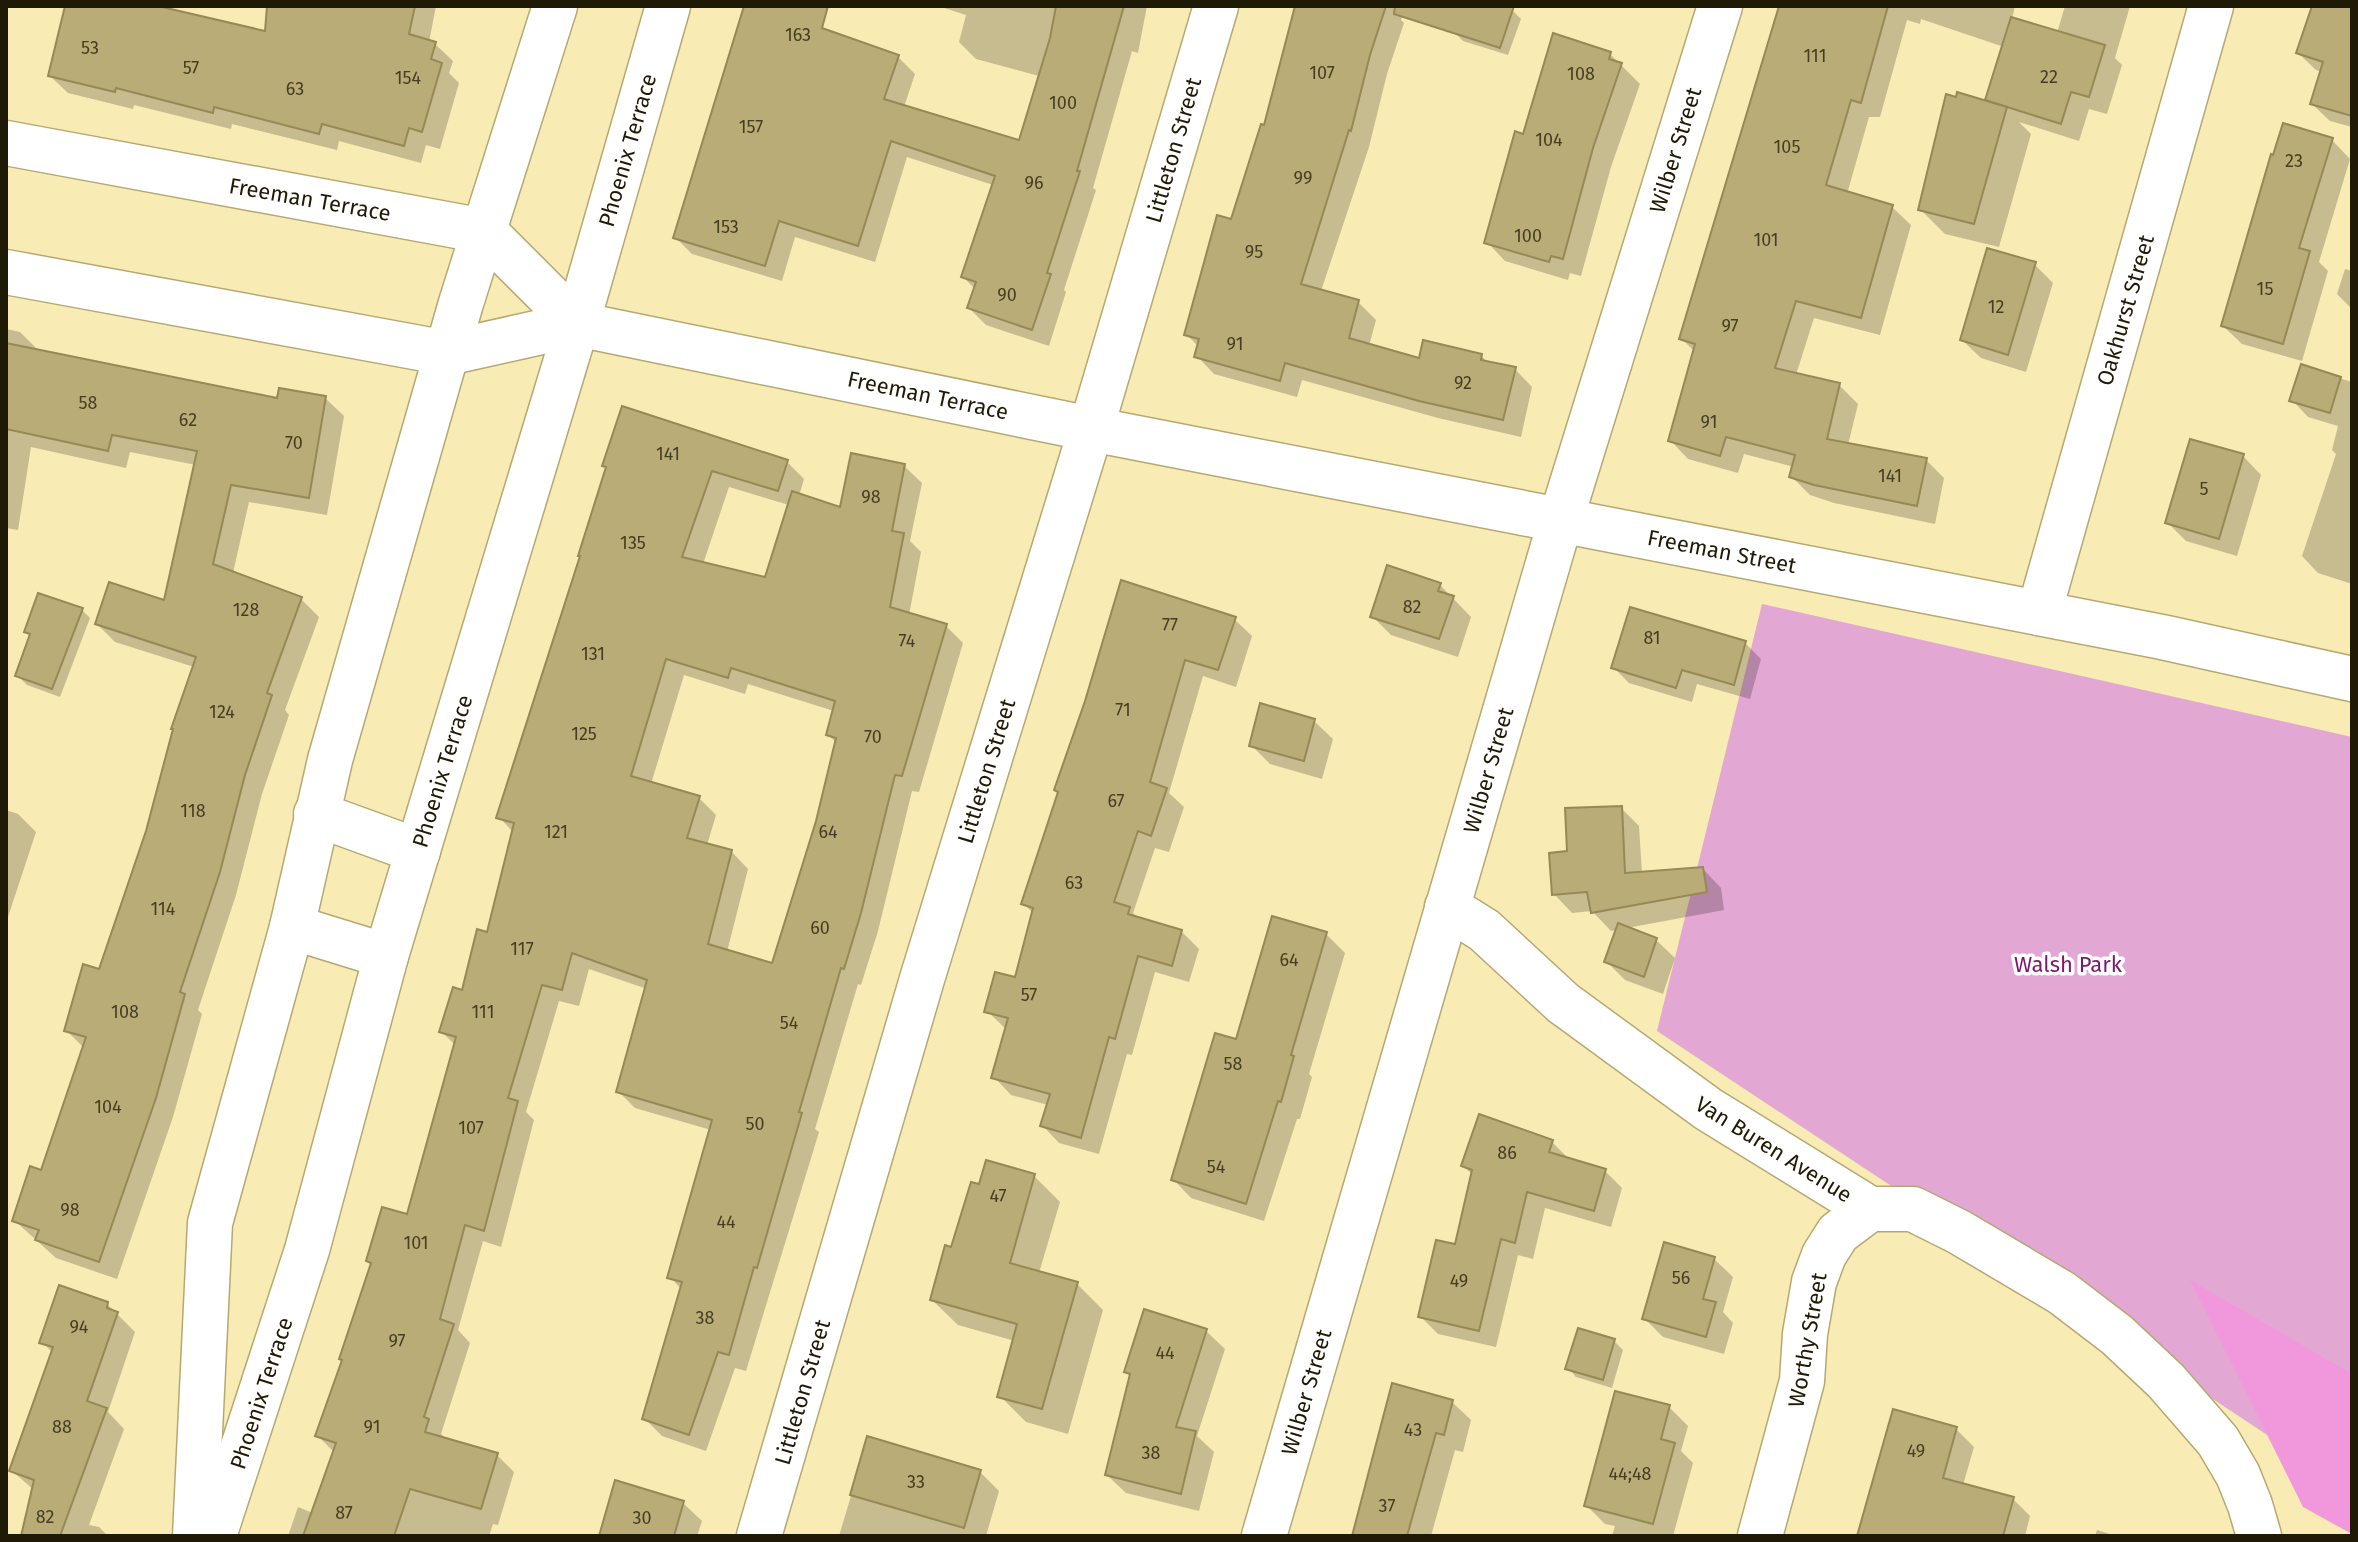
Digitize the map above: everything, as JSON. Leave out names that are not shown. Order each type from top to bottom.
[{"type":"street","name":"Phoenix Terrace","points":[[195,1536],[210,1223],[292,927],[316,814],[447,353],[555,6]]},
{"type":"street","name":"Phoenix Terrace","points":[[214,1536],[307,1250],[386,956],[577,324],[668,6]]},
{"type":"street","name":"Littleton Street","points":[[759,1536],[922,979],[1091,429],[1216,6]]},
{"type":"street","name":"Wilber Street","points":[[1264,1536],[1561,519],[1720,6]]},
{"type":"street","name":"Oakhurst Street","points":[[2039,613],[2211,6]]},
{"type":"street","name":"Freeman Terrace","points":[[6,143],[484,231]]},
{"type":"street","points":[[484,231],[577,324]]},
{"type":"street","name":"Freeman Terrace","points":[[6,272],[447,353],[577,324],[1091,429]]},
{"type":"street","name":"Freeman Street","points":[[1091,429],[2039,613],[2352,679]]},
{"type":"street","points":[[316,814],[418,851]]},
{"type":"street","name":"Van Buren Avenue","points":[[1447,907],[1484,930],[1563,1003],[1708,1109],[1870,1209],[1913,1209],[1959,1232],[2062,1293],[2117,1335],[2166,1381],[2218,1441],[2238,1475],[2259,1536]]},
{"type":"street","points":[[292,927],[386,956]]},
{"type":"street","name":"Worthy Street","points":[[1760,1536],[1802,1381],[1805,1334],[1814,1282],[1824,1255],[1838,1233],[1870,1209]]},
{"type":"green space","name":"Walsh Park","points":[[1762,604],[2352,737],[2352,1491],[1657,1031]]},
{"type":"shaded area","points":[[2190,1280],[2352,1374],[2352,1534],[2303,1507]]},
{"type":"building","points":[[65,6],[158,6],[265,31],[267,6],[415,6],[409,34],[436,42],[431,59],[442,63],[422,132],[409,128],[404,146],[322,124],[319,134],[214,107],[213,113],[116,88],[115,92],[48,76]]},
{"type":"building","points":[[744,6],[828,6],[822,28],[899,55],[884,99],[1019,140],[1050,38],[1056,6],[1124,6],[1077,171],[1080,171],[1047,273],[1051,274],[1032,330],[967,308],[976,282],[961,277],[995,176],[891,141],[858,246],[779,221],[765,266],[673,238]]},
{"type":"building","points":[[1295,6],[1386,6],[1351,131],[1301,284],[1359,300],[1349,338],[1419,358],[1423,340],[1482,354],[1481,360],[1516,367],[1503,420],[1419,401],[1285,363],[1280,381],[1194,357],[1199,339],[1184,335],[1217,215],[1231,219],[1261,124],[1264,125]]},
{"type":"building","points":[[1395,6],[1514,6],[1500,48],[1394,14]]},
{"type":"building","points":[[1779,6],[1888,6],[1861,103],[1851,100],[1826,185],[1893,205],[1861,318],[1796,301],[1775,368],[1840,383],[1827,439],[1927,458],[1917,506],[1789,477],[1795,455],[1726,437],[1720,456],[1668,441],[1695,344],[1679,339]]},
{"type":"building","points":[[2312,6],[2352,6],[2352,116],[2310,104],[2323,62],[2296,53]]},
{"type":"building","points":[[2011,17],[2105,45],[2089,97],[2071,92],[2061,124],[1985,100]]},
{"type":"building","points":[[1553,33],[1611,52],[1609,59],[1622,63],[1593,148],[1563,259],[1551,256],[1549,262],[1484,243],[1515,131],[1523,134]]},
{"type":"building","points":[[1957,92],[2007,107],[1974,224],[1918,210],[1946,94],[1956,97]]},
{"type":"building","points":[[2283,123],[2333,138],[2299,248],[2310,251],[2283,344],[2221,326],[2271,154]]},
{"type":"building","points":[[1987,248],[2036,262],[2008,355],[1960,340]]},
{"type":"building","points":[[6,343],[277,398],[279,388],[326,396],[309,498],[231,485],[213,564],[302,597],[267,693],[272,695],[245,775],[220,872],[180,992],[185,994],[156,1098],[99,1262],[35,1240],[39,1230],[12,1221],[30,1166],[41,1170],[86,1037],[64,1031],[83,964],[99,969],[146,831],[171,729],[196,657],[95,624],[109,582],[164,600],[197,451],[112,435],[108,451],[6,429]]},
{"type":"building","points":[[2301,364],[2341,377],[2330,413],[2289,401]]},
{"type":"building","points":[[622,406],[788,460],[778,491],[712,471],[682,557],[765,577],[792,491],[840,507],[851,453],[905,464],[892,531],[904,533],[890,607],[947,624],[902,776],[895,775],[861,913],[844,969],[841,968],[757,1268],[754,1267],[729,1355],[718,1352],[689,1435],[642,1419],[682,1282],[667,1278],[712,1120],[616,1092],[647,980],[572,953],[562,990],[542,985],[508,1098],[518,1101],[484,1231],[465,1225],[440,1319],[454,1324],[424,1417],[429,1419],[425,1432],[498,1453],[481,1509],[410,1489],[394,1536],[303,1536],[336,1443],[315,1436],[371,1263],[366,1261],[382,1207],[407,1214],[456,1037],[439,1032],[453,987],[462,990],[477,929],[487,932],[514,823],[496,818],[580,556],[606,467],[602,466]],"holes":[[[666,659],[728,678],[731,668],[835,701],[826,735],[836,738],[816,821],[772,963],[708,944],[732,850],[687,838],[700,796],[631,776]]]},
{"type":"building","points":[[2190,439],[2244,454],[2219,539],[2165,523]]},
{"type":"building","points":[[1387,565],[1441,583],[1438,591],[1454,596],[1439,639],[1370,617]]},
{"type":"building","points":[[1121,580],[1236,617],[1218,670],[1185,660],[1150,782],[1167,788],[1151,836],[1138,831],[1114,902],[1130,907],[1128,914],[1182,930],[1172,966],[1138,956],[1115,1039],[1109,1037],[1081,1138],[1040,1126],[1050,1094],[991,1078],[1008,1018],[984,1012],[995,972],[1015,977],[1033,908],[1021,904]]},
{"type":"building","points":[[38,593],[83,608],[52,689],[15,676],[30,634],[24,632]]},
{"type":"building","points":[[1630,607],[1746,641],[1734,685],[1682,670],[1676,688],[1611,668]]},
{"type":"building","points":[[1260,703],[1315,719],[1304,761],[1249,746]]},
{"type":"building","points":[[1622,806],[1625,873],[1703,867],[1707,892],[1591,913],[1587,892],[1552,895],[1549,853],[1567,851],[1565,808]]},
{"type":"building","points":[[1272,916],[1327,932],[1291,1055],[1294,1056],[1281,1102],[1278,1101],[1246,1204],[1171,1180],[1215,1033],[1236,1039]]},
{"type":"building","points":[[1618,923],[1657,938],[1644,977],[1604,962]]},
{"type":"building","points":[[1479,1114],[1553,1140],[1549,1152],[1606,1169],[1594,1211],[1527,1192],[1515,1243],[1501,1239],[1479,1331],[1418,1317],[1436,1240],[1455,1244],[1472,1170],[1461,1166]]},
{"type":"building","points":[[986,1160],[1035,1174],[1010,1263],[1078,1282],[1042,1409],[997,1397],[1017,1324],[930,1300],[945,1245],[951,1247],[971,1182],[979,1184]]},
{"type":"building","points":[[1664,1242],[1715,1257],[1703,1299],[1716,1302],[1706,1337],[1642,1319]]},
{"type":"building","points":[[59,1285],[108,1302],[107,1308],[118,1312],[87,1401],[107,1408],[60,1536],[21,1536],[34,1480],[9,1471],[53,1347],[39,1343]]},
{"type":"building","points":[[1144,1309],[1207,1329],[1176,1427],[1196,1431],[1181,1494],[1105,1475],[1130,1374],[1124,1372]]},
{"type":"building","points":[[1578,1328],[1615,1339],[1603,1380],[1565,1369]]},
{"type":"building","points":[[1392,1383],[1453,1400],[1444,1435],[1436,1433],[1407,1536],[1352,1536]]},
{"type":"building","points":[[1615,1391],[1670,1405],[1661,1439],[1675,1443],[1653,1524],[1584,1506]]},
{"type":"building","points":[[1893,1409],[1957,1427],[1943,1478],[2014,1497],[2003,1536],[1857,1536]]},
{"type":"building","points":[[867,1436],[981,1470],[964,1528],[850,1495]]},
{"type":"building","points":[[615,1480],[684,1501],[674,1536],[599,1536]]}]
